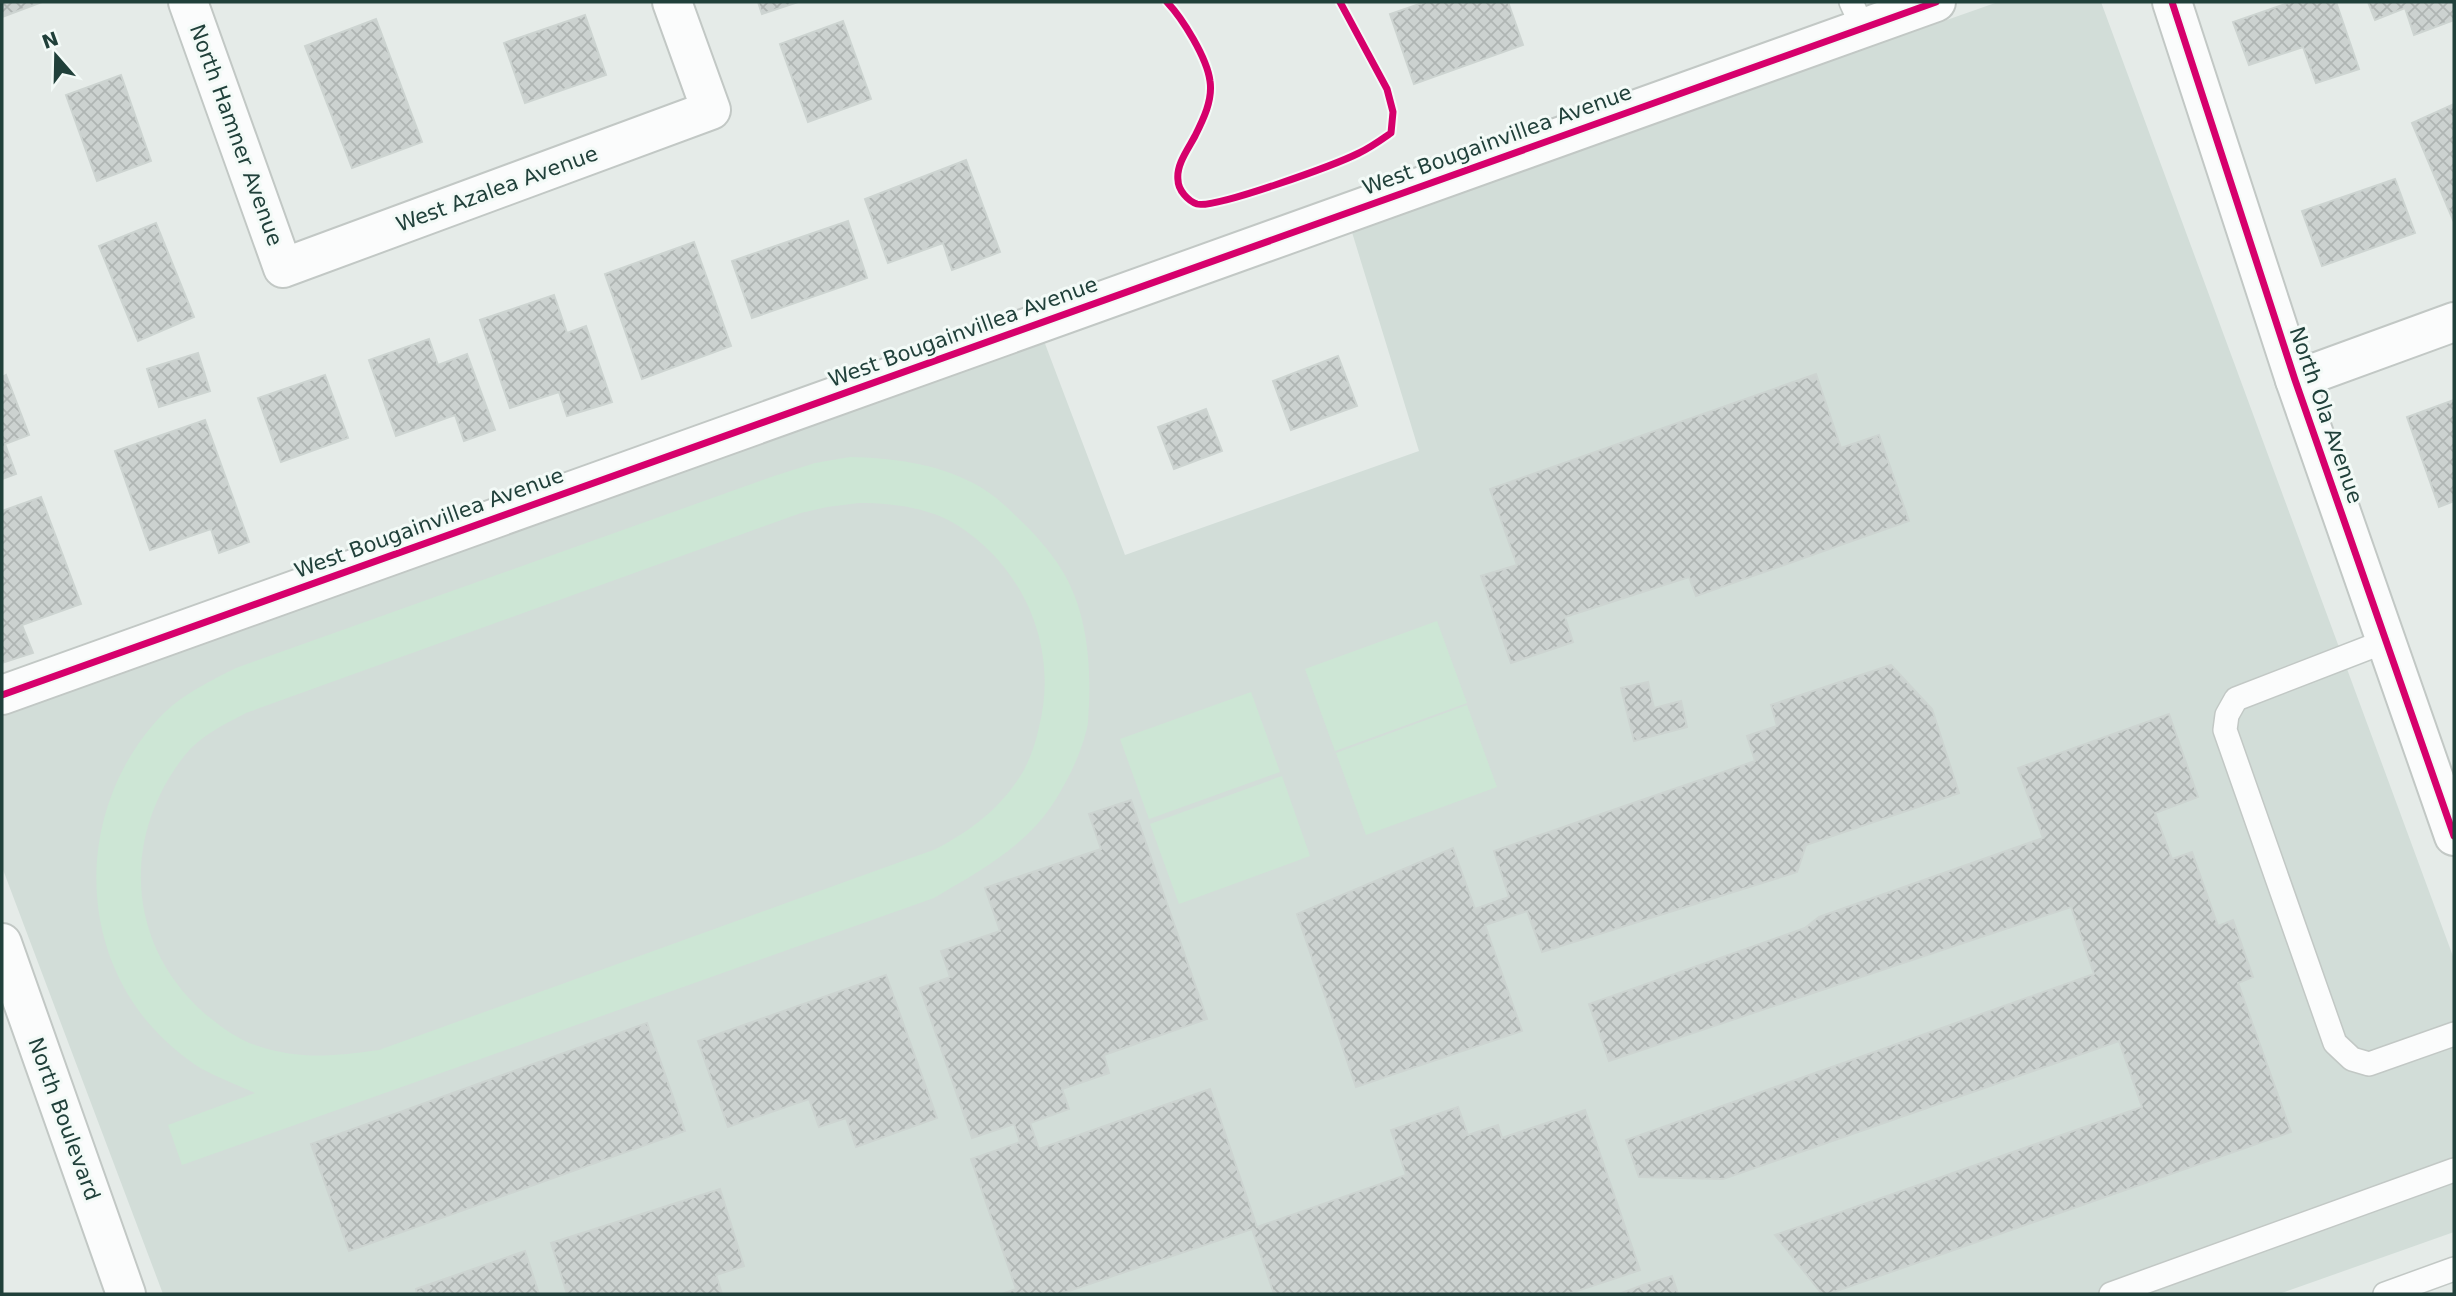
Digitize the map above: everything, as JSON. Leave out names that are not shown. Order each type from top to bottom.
[{"type":"street","name":"North Hamner Avenue","points":[[188,2],[283,268]]},
{"type":"street","name":"West Azalea Avenue","points":[[283,268],[711,110],[672,2]]},
{"type":"street","name":"West Bougainvillea Avenue","points":[[2,695],[1857,15],[1936,2]]},
{"type":"street","name":"North Ola Avenue","points":[[2172,2],[2295,380],[2454,836]]},
{"type":"street","points":[[2295,380],[2454,322]]},
{"type":"street","name":"North Boulevard","points":[[2,943],[126,1294]]},
{"type":"lane","points":[[2386,641],[2236,699],[2227,715],[2225,730],[2335,1043],[2352,1059],[2369,1064],[2454,1034]]},
{"type":"lane","points":[[2111,1294],[2454,1170]]},
{"type":"lane","points":[[2385,1294],[2454,1269]]},
{"type":"shaded area","points":[[1998,2],[2101,2],[2454,959],[2454,1232],[2279,1294],[163,1294],[2,867],[2,714],[1044,341],[1125,555],[1419,451],[1351,229]]},
{"type":"green space","points":[[850,457],[882,459],[928,466],[959,476],[1003,504],[1036,536],[1060,567],[1076,599],[1085,634],[1089,670],[1088,722],[1074,766],[1056,799],[1031,831],[1001,856],[934,898],[182,1165],[168,1125],[255,1093],[202,1069],[158,1034],[122,984],[106,945],[98,904],[97,863],[103,822],[117,783],[137,746],[164,713],[189,693],[236,668],[815,463]],"holes":[[[859,503],[896,505],[934,514],[957,525],[981,543],[1018,587],[1040,640],[1044,698],[1031,756],[1009,792],[991,812],[959,836],[936,849],[379,1050],[303,1055],[258,1046],[216,1023],[178,985],[159,955],[147,922],[141,888],[142,854],[150,820],[164,787],[185,755],[205,736],[246,713],[801,513]]]},
{"type":"green space","points":[[1437,621],[1467,703],[1335,751],[1305,669]]},
{"type":"green space","points":[[1251,692],[1280,772],[1149,819],[1120,739]]},
{"type":"green space","points":[[1467,705],[1497,787],[1366,835],[1336,753]]},
{"type":"green space","points":[[1282,776],[1310,856],[1179,904],[1150,824]]},
{"type":"building","points":[[2,2],[42,2],[2,17]]},
{"type":"building","points":[[758,2],[798,2],[762,14]]},
{"type":"building","points":[[1425,2],[1508,2],[1523,45],[1414,84],[1390,14]]},
{"type":"building","points":[[2291,2],[2336,2],[2359,69],[2316,83],[2303,47],[2249,65],[2233,22]]},
{"type":"building","points":[[2368,2],[2454,2],[2454,20],[2414,35],[2405,8],[2375,20]]},
{"type":"building","points":[[585,15],[606,75],[525,103],[504,43]]},
{"type":"building","points":[[376,19],[422,142],[352,168],[305,46]]},
{"type":"building","points":[[843,21],[871,99],[808,122],[780,44]]},
{"type":"building","points":[[121,75],[151,161],[97,181],[66,95]]},
{"type":"building","points":[[2454,104],[2454,219],[2453,220],[2412,123]]},
{"type":"building","points":[[966,160],[1000,252],[952,270],[943,243],[888,263],[865,199]]},
{"type":"building","points":[[2395,179],[2415,233],[2322,266],[2302,211]]},
{"type":"building","points":[[848,221],[867,278],[752,318],[732,261]]},
{"type":"building","points":[[156,223],[194,317],[138,341],[99,246]]},
{"type":"building","points":[[694,242],[731,346],[642,379],[605,274]]},
{"type":"building","points":[[554,295],[567,333],[586,326],[612,402],[567,416],[559,392],[510,408],[480,320]]},
{"type":"building","points":[[429,339],[438,365],[467,354],[495,430],[464,441],[455,415],[396,436],[369,360]]},
{"type":"building","points":[[198,353],[210,391],[159,407],[147,369]]},
{"type":"building","points":[[1338,356],[1357,406],[1291,430],[1273,381]]},
{"type":"building","points":[[1816,374],[1841,448],[1879,435],[1909,521],[1696,596],[1689,577],[1565,617],[1573,642],[1511,663],[1481,576],[1517,565],[1490,489]]},
{"type":"building","points":[[6,375],[29,435],[5,444],[16,474],[2,479],[2,377]]},
{"type":"building","points":[[325,375],[348,438],[281,462],[258,398]]},
{"type":"building","points":[[2454,400],[2454,501],[2439,507],[2407,417]]},
{"type":"building","points":[[1206,409],[1222,451],[1174,469],[1158,427]]},
{"type":"building","points":[[205,420],[249,542],[219,553],[211,529],[150,550],[115,451]]},
{"type":"building","points":[[41,497],[81,604],[22,625],[33,653],[2,663],[2,511]]},
{"type":"building","points":[[1891,665],[1932,709],[1959,793],[1806,845],[1797,872],[1542,952],[1527,911],[1485,925],[1522,1031],[1356,1087],[1297,914],[1453,848],[1475,909],[1509,897],[1494,851],[1755,761],[1747,736],[1777,726],[1771,705]]},
{"type":"building","points":[[1648,682],[1654,708],[1681,701],[1687,727],[1634,741],[1621,688]]},
{"type":"building","points":[[2169,714],[2198,797],[2155,813],[2172,859],[2192,852],[2218,926],[2233,920],[2253,977],[2238,983],[2291,1132],[1828,1294],[1822,1294],[1775,1235],[2142,1107],[2119,1041],[1723,1179],[1639,1177],[1626,1140],[2094,974],[2071,907],[1609,1061],[1589,1004],[1805,928],[1819,917],[2043,838],[2018,768]]},
{"type":"building","points":[[1131,800],[1207,1019],[1104,1055],[1109,1073],[1062,1089],[1069,1109],[1030,1123],[1039,1149],[1210,1089],[1257,1227],[1406,1175],[1391,1130],[1458,1107],[1468,1135],[1498,1125],[1502,1138],[1585,1110],[1640,1270],[1568,1294],[1274,1294],[1252,1229],[1060,1294],[1002,1294],[1016,1289],[971,1159],[1020,1142],[1014,1124],[972,1138],[920,988],[950,977],[941,951],[1000,931],[985,888],[1101,849],[1089,814]]},
{"type":"building","points":[[886,975],[937,1118],[856,1147],[846,1118],[819,1127],[809,1099],[728,1127],[698,1041]]},
{"type":"building","points":[[647,1023],[685,1131],[349,1251],[311,1144]]},
{"type":"building","points":[[720,1189],[744,1266],[716,1275],[722,1294],[567,1294],[551,1243]]},
{"type":"building","points":[[525,1251],[539,1294],[417,1294],[416,1289]]},
{"type":"building","points":[[1672,1276],[1678,1294],[1619,1294],[1643,1285]]},
{"type":"cycle path","points":[[1167,2],[1193,39],[1210,81],[1207,110],[1183,157],[1178,174],[1178,184],[1182,191],[1197,204],[1227,200],[1303,175],[1359,153],[1391,133],[1393,112],[1387,89],[1340,2]]},
{"type":"cycle path","points":[[2,695],[1936,2]]},
{"type":"cycle path","points":[[2172,2],[2295,380],[2454,836]]}]
